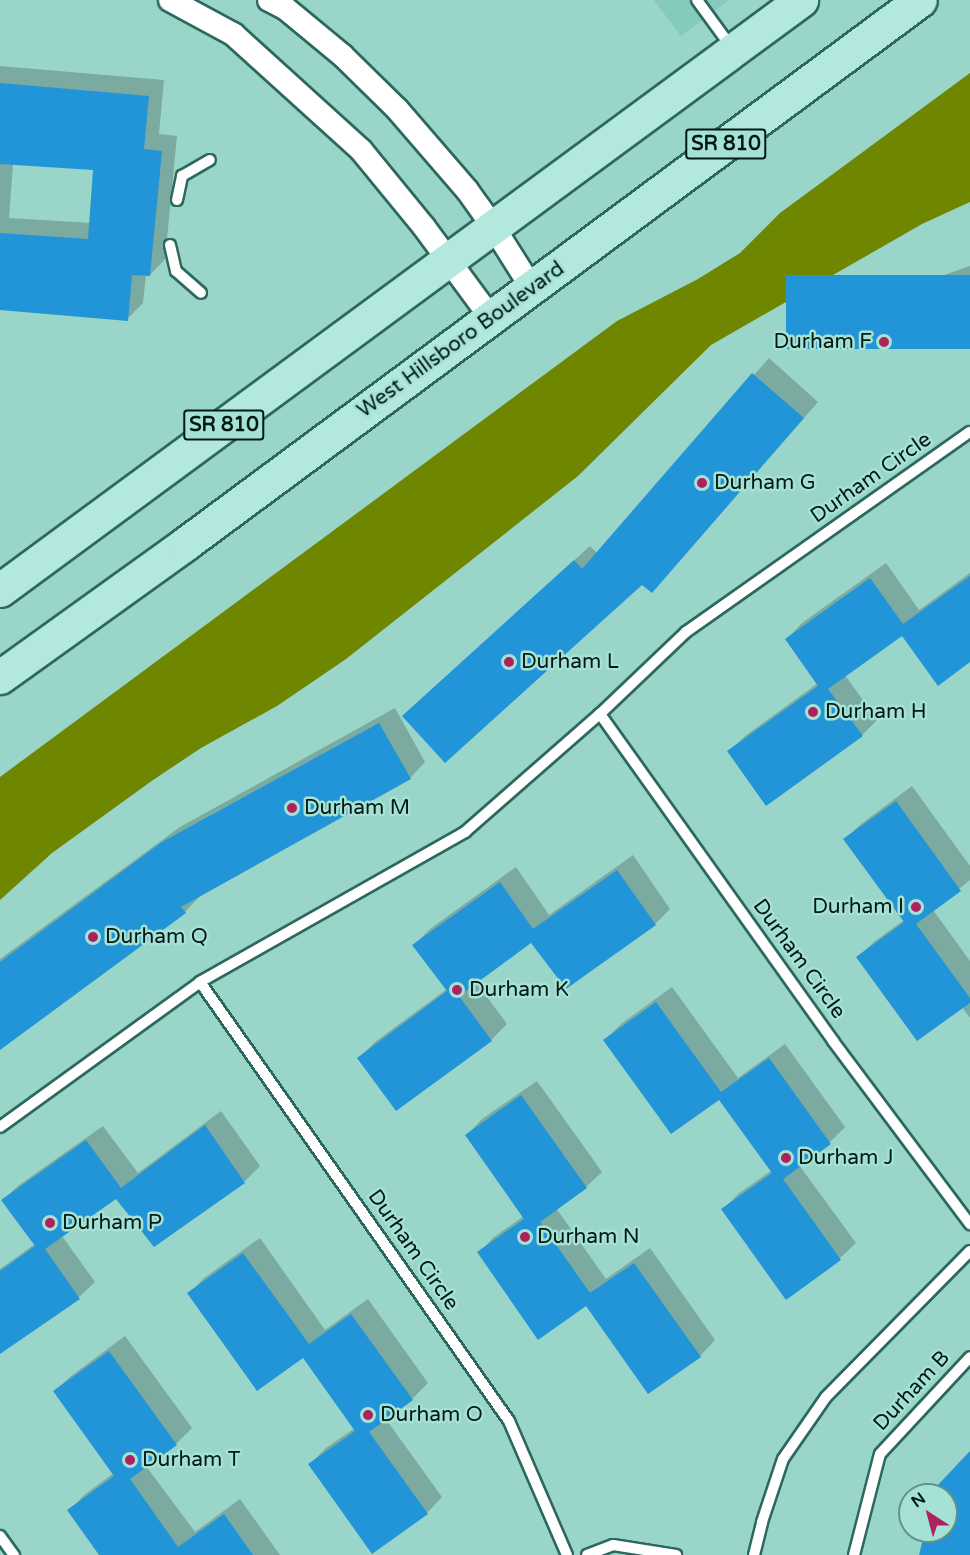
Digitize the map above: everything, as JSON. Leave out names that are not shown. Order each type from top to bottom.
[{"type":"main road","name":"SR 810","points":[[0,590],[801,0]]},
{"type":"main road","name":"West Hillsboro Boulevard","points":[[0,677],[491,318],[920,0]]},
{"type":"street","points":[[170,0],[233,34],[303,95],[361,150],[424,227],[491,318]]},
{"type":"street","points":[[269,0],[285,8],[343,56],[397,109],[466,190],[494,228],[531,288]]},
{"type":"lane","points":[[697,0],[734,50]]},
{"type":"lane","points":[[177,200],[182,176],[210,160]]},
{"type":"lane","points":[[170,245],[176,271],[201,293]]},
{"type":"lane","name":"Durham Circle","points":[[0,1127],[200,982],[465,832],[600,714],[686,632],[970,432]]},
{"type":"lane","name":"Durham Circle","points":[[600,714],[833,1041],[970,1224]]},
{"type":"lane","name":"Durham Circle","points":[[200,982],[509,1421],[567,1555]]},
{"type":"lane","points":[[754,1555],[762,1522],[783,1460],[826,1397],[970,1251]]},
{"type":"lane","name":"Durham B","points":[[854,1555],[880,1454],[970,1357]]},
{"type":"lane","points":[[0,1536],[14,1555]]},
{"type":"lane","points":[[587,1555],[613,1545],[676,1555]]},
{"type":"shaded area","points":[[654,0],[729,0],[681,36]]},
{"type":"shaded area","points":[[970,73],[970,202],[922,224],[711,345],[578,476],[346,659],[277,706],[201,748],[153,780],[52,853],[0,900],[0,777],[617,321],[698,279],[740,253],[780,213]]},
{"type":"building","points":[[0,83],[149,96],[144,149],[162,151],[150,276],[132,275],[128,321],[0,310],[0,233],[88,239],[93,170],[0,164]]},
{"type":"building","points":[[786,275],[970,275],[970,349],[786,349]]},
{"type":"building","points":[[752,373],[804,418],[652,593],[642,585],[445,763],[402,716],[574,560],[582,569]]},
{"type":"building","name":"Durham H","points":[[970,576],[970,662],[938,686],[902,636],[828,689],[863,736],[766,806],[727,751],[818,686],[785,639],[870,578],[903,624]]},
{"type":"building","points":[[379,723],[411,779],[181,907],[186,913],[0,1050],[0,962],[162,842]]},
{"type":"building","name":"Durham I","points":[[896,801],[961,891],[916,924],[970,998],[970,1003],[917,1041],[856,957],[904,922],[843,839]]},
{"type":"building","name":"Durham K","points":[[617,870],[656,925],[566,989],[531,943],[459,996],[492,1041],[396,1111],[357,1058],[447,991],[412,945],[500,882],[533,929]]},
{"type":"building","name":"Durham J","points":[[656,1002],[721,1092],[769,1058],[831,1144],[783,1179],[841,1260],[786,1300],[721,1209],[772,1173],[719,1100],[671,1134],[603,1040]]},
{"type":"building","name":"Durham N","points":[[521,1095],[587,1188],[540,1222],[590,1293],[634,1263],[701,1357],[648,1394],[586,1306],[538,1340],[477,1252],[524,1219],[465,1135]]},
{"type":"building","name":"Durham P","points":[[205,1125],[245,1183],[154,1247],[116,1199],[45,1249],[80,1299],[0,1354],[0,1271],[35,1246],[1,1200],[86,1140],[121,1188]]},
{"type":"building","name":"Durham O","points":[[243,1253],[309,1344],[351,1314],[413,1400],[369,1432],[428,1514],[372,1554],[308,1464],[355,1431],[303,1358],[257,1391],[187,1293]]},
{"type":"building","name":"Durham T","points":[[109,1351],[177,1445],[130,1479],[178,1547],[224,1514],[253,1555],[99,1555],[67,1510],[114,1476],[53,1391]]},
{"type":"building","points":[[970,1451],[970,1555],[919,1555],[922,1543],[958,1543],[958,1483],[940,1483]]},
{"type":"place","name":"Durham F","points":[[884,342]]},
{"type":"place","name":"Durham G","points":[[702,483]]},
{"type":"place","name":"Durham L","points":[[509,662]]},
{"type":"place","name":"Durham H","points":[[813,712]]},
{"type":"place","name":"Durham M","points":[[292,808]]},
{"type":"place","name":"Durham I","points":[[916,907]]},
{"type":"place","name":"Durham Q","points":[[93,937]]},
{"type":"place","name":"Durham K","points":[[457,990]]},
{"type":"place","name":"Durham J","points":[[786,1158]]},
{"type":"place","name":"Durham P","points":[[50,1223]]},
{"type":"place","name":"Durham N","points":[[525,1237]]},
{"type":"place","name":"Durham O","points":[[368,1415]]},
{"type":"place","name":"Durham T","points":[[130,1460]]}]
